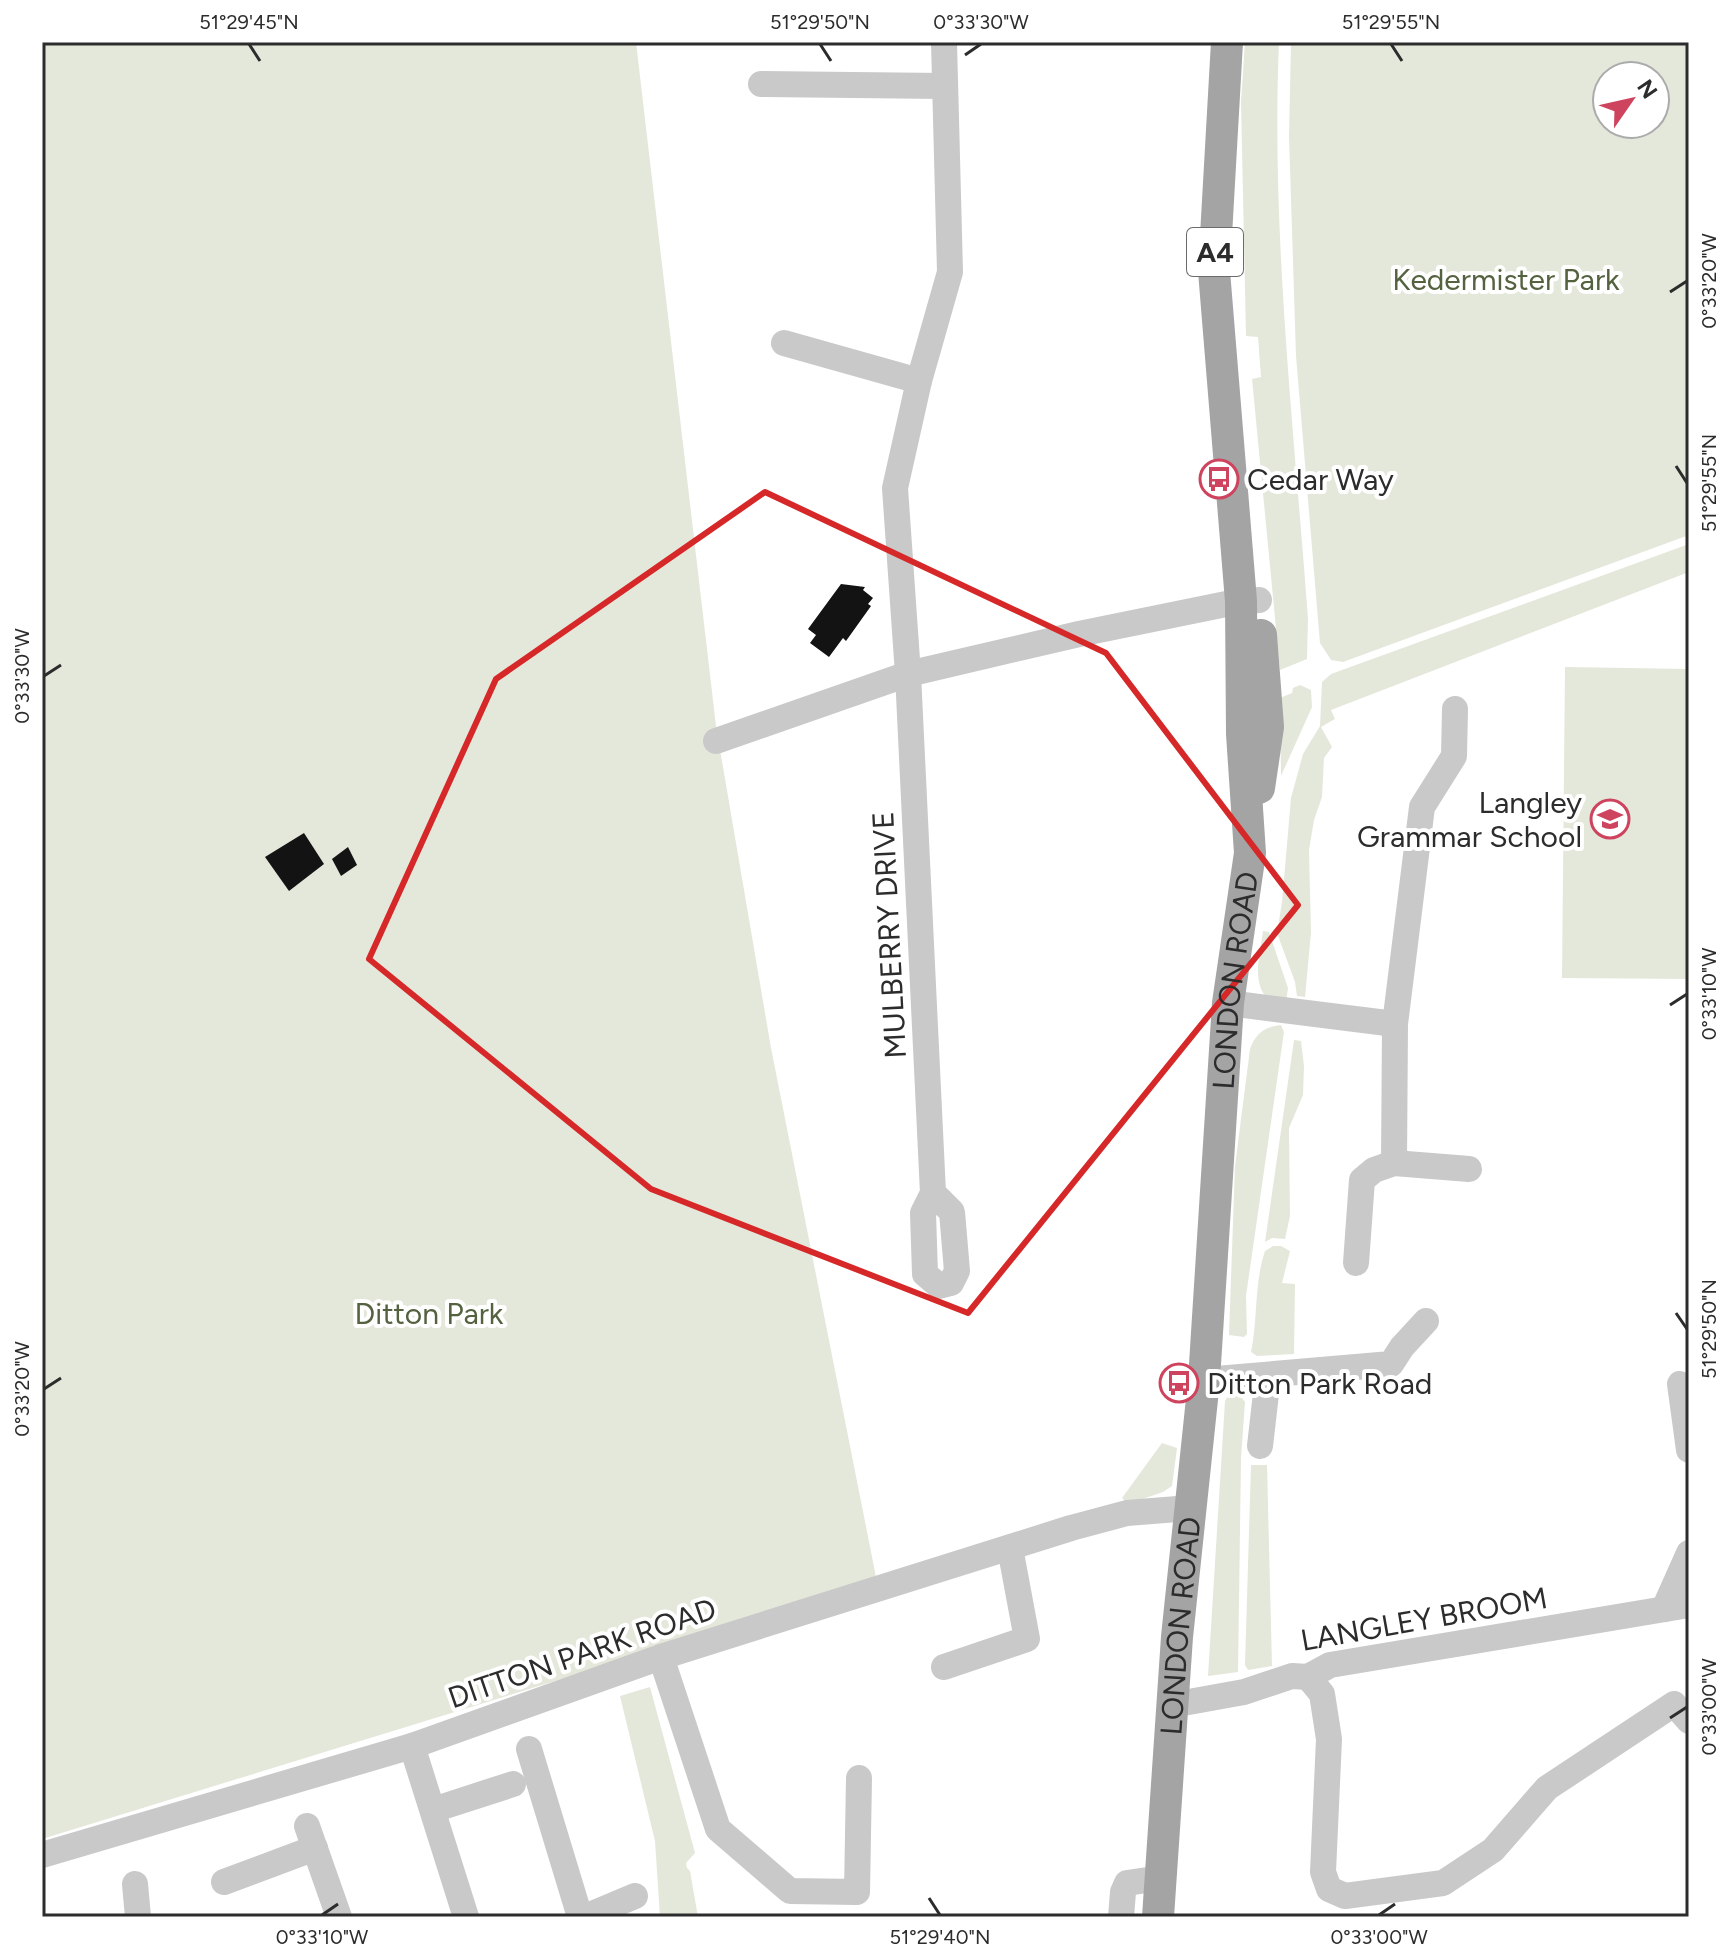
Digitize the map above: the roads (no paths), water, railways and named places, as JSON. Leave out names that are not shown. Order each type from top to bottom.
[{"type":"main road","name":"LONDON ROAD","points":[[1158,1917],[1172,1705],[1204,1380],[1228,1003],[1268,727],[1250,601],[1252,505],[1229,462],[1214,271],[1227,42]]},
{"type":"street","name":"MULBERRY DRIVE","points":[[933,1193],[908,674],[895,488],[919,381],[950,272],[944,42]]},
{"type":"street","points":[[761,84],[944,86]]},
{"type":"street","points":[[784,343],[919,381]]},
{"type":"street","points":[[716,741],[908,674],[1079,634],[1250,601]]},
{"type":"street","points":[[1394,1163],[1395,1024],[1422,807],[1454,756],[1455,709]]},
{"type":"street","points":[[1228,1003],[1395,1024]]},
{"type":"street","points":[[1356,1263],[1362,1180],[1374,1170],[1394,1163],[1469,1169]]},
{"type":"street","points":[[1204,1380],[1391,1364],[1426,1321]]},
{"type":"street","points":[[1260,1446],[1268,1376]]},
{"type":"street","points":[[1680,1384],[1689,1450]]},
{"type":"street","name":"DITTON PARK ROAD","points":[[42,1855],[412,1746],[661,1657],[1010,1548],[1127,1513],[1190,1508]]},
{"type":"street","points":[[944,1667],[1027,1639],[1010,1548]]},
{"type":"street","points":[[1676,1607],[1689,1553]]},
{"type":"street","name":"LANGLEY BROOM","points":[[1172,1705],[1244,1692],[1292,1676],[1308,1677],[1330,1665],[1676,1607]]},
{"type":"street","points":[[661,1657],[718,1829],[790,1891],[857,1892],[859,1778]]},
{"type":"street","points":[[1308,1677],[1322,1694],[1329,1739],[1323,1872],[1329,1889],[1345,1896],[1443,1883],[1493,1850],[1547,1788],[1674,1704],[1689,1721]]},
{"type":"street","points":[[412,1746],[466,1917]]},
{"type":"street","points":[[529,1749],[583,1917],[635,1896]]},
{"type":"street","points":[[433,1810],[513,1784]]},
{"type":"street","points":[[224,1882],[311,1837],[339,1917]]},
{"type":"street","points":[[1121,1917],[1127,1883],[1161,1878]]},
{"type":"street","points":[[135,1884],[138,1917]]},
{"type":"place","name":"Cedar Way","points":[[1219,479]]},
{"type":"place","name":"Langley Grammar School","points":[[1610,819]]},
{"type":"place","name":"Ditton Park Road","points":[[1179,1383]]},
{"type":"park label","name":"Kedermister Park","points":[[1506,279]]},
{"type":"park label","name":"Ditton Park","points":[[429,1313]]}]
